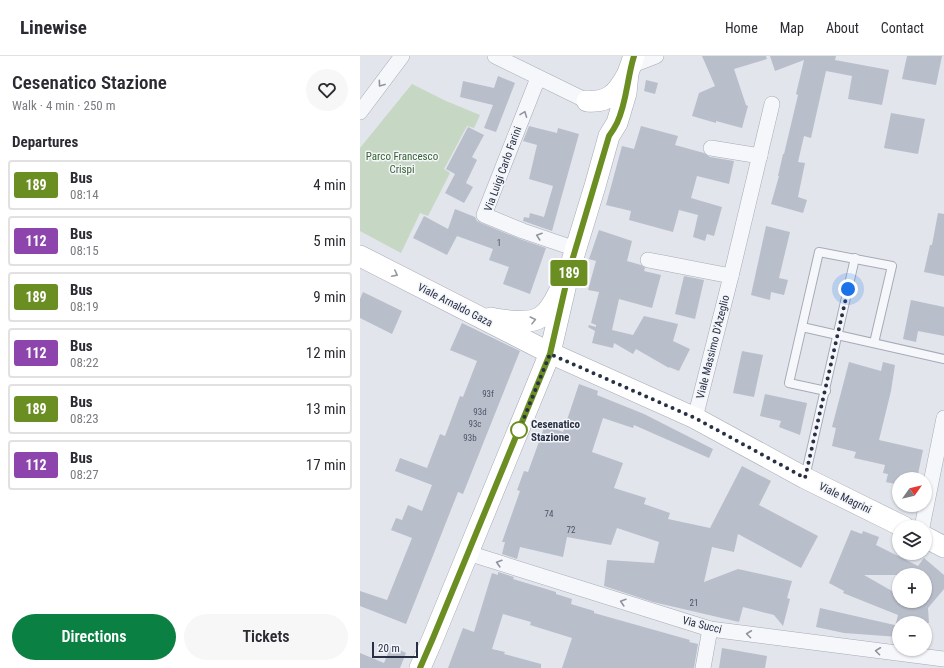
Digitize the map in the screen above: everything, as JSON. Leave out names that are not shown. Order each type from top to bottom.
[{"type":"street","points":[[360,112],[402,56]]},
{"type":"street","points":[[495,56],[587,101],[598,102],[607,99],[615,93],[621,86],[631,65],[656,56]]},
{"type":"street","points":[[420,668],[550,354],[569,271],[609,136],[617,123],[626,94],[631,65]]},
{"type":"street","name":"Via Luigi Carlo Farini","points":[[538,78],[484,215],[523,231],[576,249]]},
{"type":"street","points":[[587,101],[599,115],[609,136]]},
{"type":"street","name":"Viale Massimo D'Azeglio","points":[[695,418],[772,104]]},
{"type":"street","points":[[711,148],[760,156]]},
{"type":"street","name":"Viale Arnaldo Gaza","points":[[360,256],[550,354]]},
{"type":"street","points":[[648,260],[731,276]]},
{"type":"street","points":[[468,311],[494,319],[520,322],[540,318],[547,313],[552,306],[569,271]]},
{"type":"street","name":"Viale Magrini","points":[[550,354],[695,418],[805,478],[892,521]]},
{"type":"street","points":[[923,520],[944,418]]},
{"type":"street","points":[[932,541],[944,547]]},
{"type":"street","name":"Via Succi","points":[[468,553],[710,629],[944,659]]},
{"type":"street","points":[[703,668],[710,629]]},
{"type":"lane","points":[[826,391],[789,383],[819,252],[892,266],[874,344]]},
{"type":"lane","points":[[805,478],[855,258]]},
{"type":"lane","points":[[802,327],[944,359]]},
{"type":"green space","name":"Parco Francesco Crispi","points":[[412,84],[446,101],[480,115],[474,128],[467,126],[444,169],[450,173],[428,216],[420,213],[401,253],[360,231],[360,148]]},
{"type":"building","points":[[702,56],[766,56],[767,59],[734,69],[746,105],[748,106],[742,128],[716,121],[716,123],[692,116],[699,93],[715,86]]},
{"type":"building","points":[[770,56],[836,56],[835,60],[889,70],[882,105],[848,99],[852,76],[826,71],[811,138],[804,136],[798,162],[805,163],[798,197],[807,200],[803,213],[771,204],[798,95],[796,94],[804,60],[775,71]]},
{"type":"building","points":[[907,56],[942,56],[936,85],[902,79]]},
{"type":"building","points":[[498,76],[515,83],[496,132],[484,128],[493,105],[460,97],[463,81],[494,88]]},
{"type":"building","points":[[646,80],[658,83],[655,94],[644,91]]},
{"type":"building","points":[[891,113],[925,119],[918,154],[884,148]]},
{"type":"building","points":[[529,126],[557,133],[558,128],[579,134],[552,231],[523,221],[524,217],[529,218],[530,213],[544,217],[553,186],[529,179],[537,145],[523,141]]},
{"type":"building","points":[[641,126],[678,136],[675,145],[704,153],[710,157],[734,161],[729,184],[697,176],[691,198],[722,207],[714,236],[707,234],[705,241],[693,237],[698,215],[679,210],[673,232],[629,220],[631,211],[606,205],[622,146],[634,149]]},
{"type":"building","points":[[468,127],[484,135],[472,157],[477,160],[466,183],[473,187],[464,203],[445,193],[455,174],[446,169]]},
{"type":"building","points":[[455,209],[475,217],[477,221],[481,223],[546,248],[530,294],[503,284],[509,267],[489,260],[493,249],[457,236],[447,255],[413,238],[424,216],[448,229]]},
{"type":"building","points":[[938,213],[944,214],[944,276],[924,272],[930,245],[932,245]]},
{"type":"building","points":[[766,226],[790,232],[779,278],[788,280],[784,295],[771,292],[770,300],[751,295]]},
{"type":"building","points":[[599,230],[632,241],[627,261],[641,265],[645,268],[644,271],[661,275],[652,308],[619,299],[612,330],[633,335],[644,316],[678,324],[673,341],[690,349],[679,371],[669,368],[636,349],[633,354],[614,343],[613,348],[592,343],[595,331],[588,327],[589,325],[596,327],[596,325],[591,323],[599,292],[588,290],[596,261],[589,259]]},
{"type":"building","points":[[684,276],[704,280],[695,319],[675,314]]},
{"type":"building","points":[[363,292],[402,311],[392,334],[360,318],[360,299]]},
{"type":"building","points":[[911,300],[944,307],[944,336],[918,331],[916,342],[903,339]]},
{"type":"building","points":[[462,323],[520,351],[463,494],[458,492],[406,624],[360,606],[360,591],[387,600],[412,538],[391,530],[396,518],[402,520],[408,505],[422,511],[432,485],[395,471],[400,458],[427,468],[440,434],[445,436],[460,396],[463,397],[477,361],[450,350]]},
{"type":"building","points":[[742,351],[763,355],[754,397],[733,393]]},
{"type":"building","points":[[849,362],[881,371],[883,362],[895,365],[891,391],[879,440],[923,450],[918,472],[892,472],[892,483],[886,482],[888,474],[883,473],[885,465],[854,458],[856,452],[832,446],[836,428],[832,427]]},
{"type":"building","points":[[579,384],[598,391],[597,395],[644,414],[713,449],[709,458],[634,425],[633,428],[603,418],[592,452],[623,463],[614,488],[646,498],[644,504],[670,513],[668,519],[710,528],[742,466],[771,481],[759,505],[818,536],[801,568],[738,534],[734,552],[712,547],[704,582],[738,569],[792,581],[787,598],[790,599],[783,626],[774,615],[743,607],[739,622],[653,602],[604,586],[607,560],[654,563],[659,542],[617,528],[611,545],[567,537],[563,557],[520,547],[517,559],[502,554],[505,542],[502,542],[520,491],[517,490],[524,471],[528,472],[545,425],[563,432]]},
{"type":"building","points":[[765,394],[807,403],[800,435],[779,427],[781,421],[760,416]]},
{"type":"building","points":[[851,530],[862,534],[863,531],[879,537],[876,545],[892,553],[892,560],[906,560],[918,566],[922,560],[926,560],[944,575],[944,589],[932,603],[932,568],[892,568],[892,575],[864,575],[892,591],[892,608],[928,608],[929,616],[898,616],[843,593],[844,591],[829,583]]},
{"type":"building","points":[[498,572],[514,577],[513,579],[556,592],[556,594],[572,599],[571,604],[594,611],[594,613],[690,640],[689,642],[698,644],[694,668],[562,668],[572,638],[530,625],[531,622],[503,614],[492,649],[505,652],[504,654],[541,664],[541,668],[448,668],[463,628],[474,632],[492,573],[498,575]]},
{"type":"building","points":[[820,608],[892,624],[892,636],[844,633],[816,627]]},
{"type":"building","points":[[391,646],[406,653],[400,668],[360,668],[360,653],[384,663]]},
{"type":"building","points":[[722,648],[767,656],[765,668],[719,668]]},
{"type":"bus line","name":"189","points":[[420,668],[550,354],[569,271],[609,136],[617,123],[622,108],[626,94],[628,72],[634,56]]},
{"type":"place","name":"Cesenatico Stazione","points":[[519,430]]},
{"type":"route","points":[[519,430],[550,354],[695,418],[805,478],[848,289]]}]
